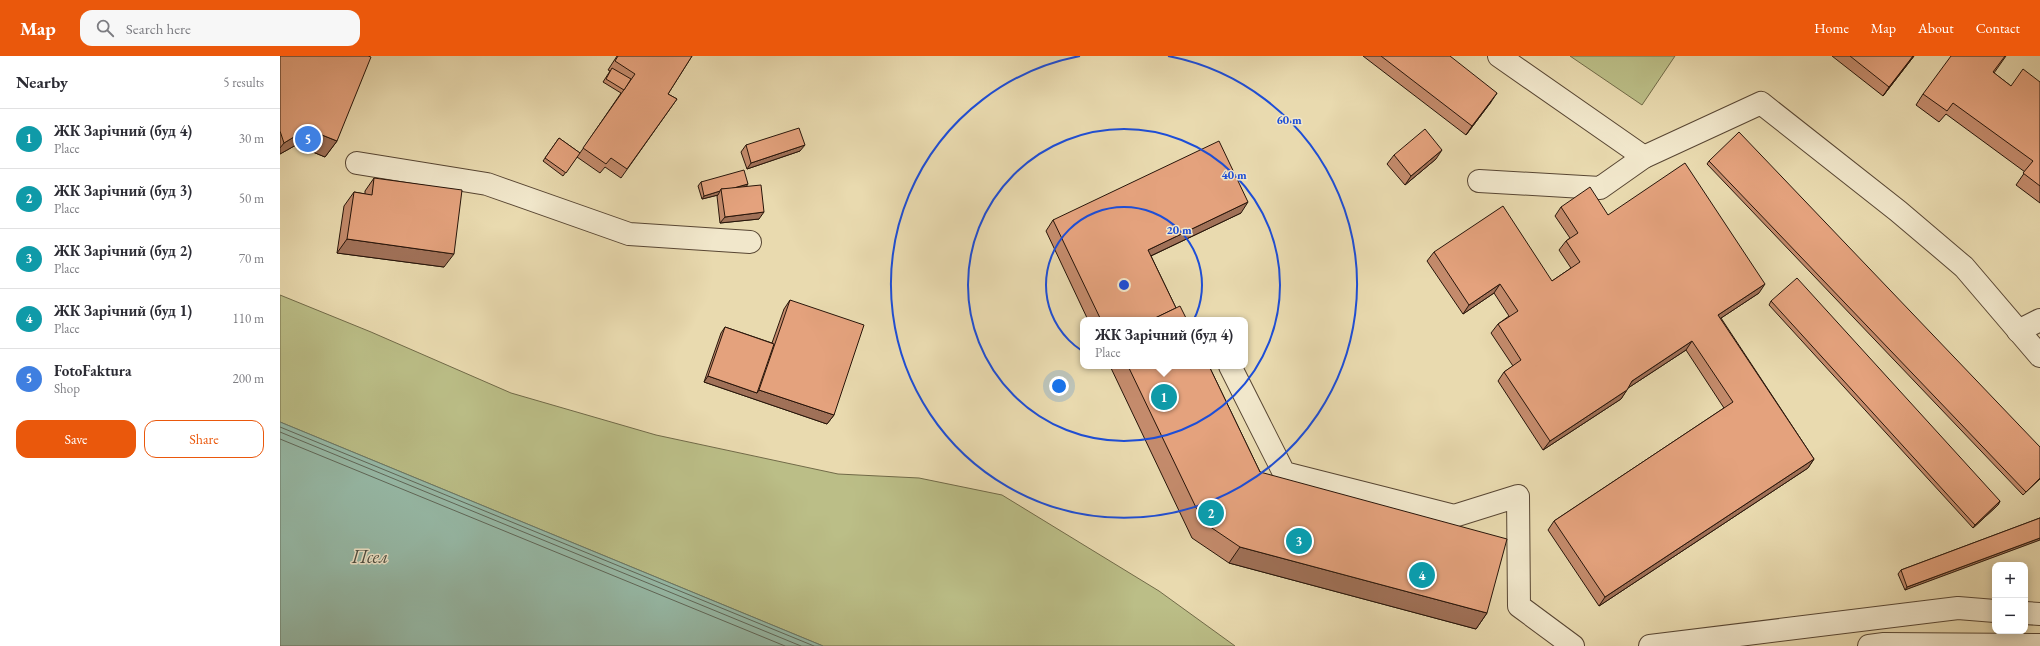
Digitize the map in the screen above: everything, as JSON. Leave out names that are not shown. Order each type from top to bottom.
[{"type":"street","points":[[1499,56],[1644,157]]},
{"type":"street","points":[[1479,181],[1600,188],[1644,157],[1761,103],[1898,212],[1964,267],[2040,356]]},
{"type":"street","points":[[356,163],[487,184],[629,234],[750,242]]},
{"type":"street","points":[[2018,331],[2040,320]]},
{"type":"street","points":[[1232,369],[1284,473],[1454,516],[1518,496],[1519,606],[1573,646]]},
{"type":"street","points":[[1650,646],[1958,608],[1992,611]]},
{"type":"street","points":[[2028,613],[2040,614]]},
{"type":"street","points":[[1869,646],[1884,644],[2040,645]]},
{"type":"green space","points":[[1570,56],[1675,56],[1642,105]]},
{"type":"green space","points":[[280,295],[371,332],[511,393],[656,435],[838,474],[919,478],[1002,495],[1159,591],[1235,646],[823,646],[280,422]]},
{"type":"water","name":"Псел","points":[[280,422],[823,646],[280,646]]},
{"type":"building","points":[[280,56],[371,57],[337,141],[307,129],[284,143],[280,131]]},
{"type":"building","points":[[618,56],[692,56],[668,94],[677,99],[627,169],[611,158],[606,164],[583,148],[635,74],[615,61]]},
{"type":"building","points":[[1381,56],[1450,56],[1497,93],[1472,126]]},
{"type":"building","points":[[1850,56],[1913,56],[1889,87]]},
{"type":"building","points":[[1951,56],[2005,56],[1993,72],[2011,86],[2023,69],[2040,82],[2040,186],[2023,173],[2033,161],[1953,103],[1947,111],[1923,94]]},
{"type":"building","points":[[612,68],[631,79],[624,90],[606,79]]},
{"type":"building","points":[[799,128],[805,145],[751,163],[746,145]]},
{"type":"building","points":[[1425,129],[1442,150],[1411,176],[1394,155]]},
{"type":"building","points":[[1739,132],[2040,447],[2040,478],[2026,492],[1709,161]]},
{"type":"building","points":[[559,138],[580,153],[566,173],[545,158]]},
{"type":"building","points":[[1219,141],[1248,202],[1148,250],[1176,308],[1157,317],[1100,317],[1053,220]]},
{"type":"building","points":[[1685,163],[1765,284],[1718,315],[1814,459],[1605,597],[1554,521],[1733,402],[1692,341],[1632,381],[1627,390],[1550,441],[1504,372],[1521,360],[1498,324],[1518,311],[1500,284],[1469,305],[1434,252],[1503,206],[1552,281],[1580,262],[1566,241],[1578,233],[1561,207],[1590,187],[1608,215]]},
{"type":"building","points":[[744,170],[748,184],[730,189],[721,189],[720,191],[704,196],[701,182]]},
{"type":"building","points":[[374,178],[462,190],[454,254],[347,239],[354,192],[372,195]]},
{"type":"building","points":[[761,185],[764,212],[725,217],[721,189]]},
{"type":"building","points":[[1797,278],[2000,501],[1975,525],[1771,301]]},
{"type":"building","points":[[790,300],[864,325],[834,415],[759,390]]},
{"type":"building","points":[[1180,306],[1186,317],[1157,317]]},
{"type":"building","points":[[725,327],[774,344],[757,393],[708,376]]},
{"type":"building","points":[[1129,369],[1210,369],[1260,472],[1507,539],[1487,613],[1240,547],[1203,522]]},
{"type":"building","points":[[2040,518],[2040,538],[1907,587],[1901,570]]},
{"type":"place","name":"FotoFaktura","points":[[308,139]]},
{"type":"place","name":"ЖК Зарічний (буд 4)","points":[[1164,397]]},
{"type":"place","name":"ЖК Зарічний (буд 3)","points":[[1211,513]]},
{"type":"place","name":"ЖК Зарічний (буд 2)","points":[[1299,541]]},
{"type":"place","name":"ЖК Зарічний (буд 1)","points":[[1422,575]]}]
